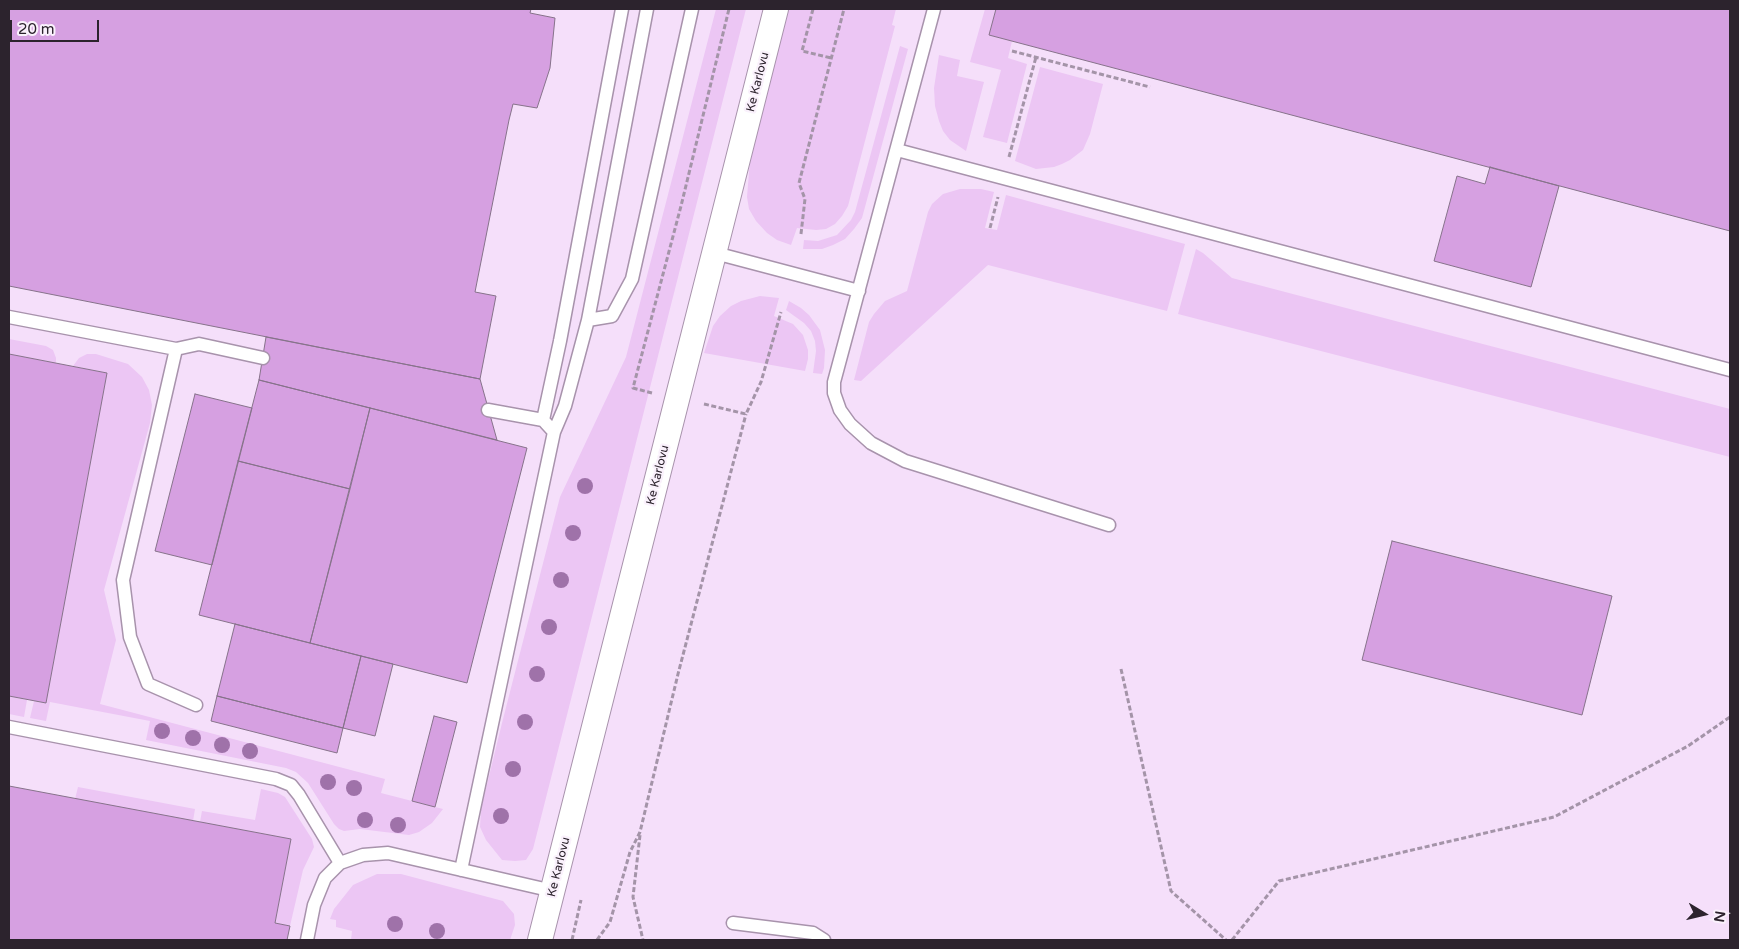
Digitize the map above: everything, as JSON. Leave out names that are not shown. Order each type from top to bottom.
[{"type":"street","name":"Ke Karlovu","points":[[540,940],[776,9]]},
{"type":"lane","points":[[543,420],[560,341],[622,9]]},
{"type":"lane","points":[[461,870],[554,432],[566,406],[588,320],[647,9]]},
{"type":"lane","points":[[588,320],[612,316],[632,279],[692,9]]},
{"type":"lane","points":[[934,9],[834,382],[834,393],[840,410],[850,424],[871,443],[905,461],[1109,525]]},
{"type":"lane","points":[[897,150],[1730,370]]},
{"type":"lane","points":[[714,253],[859,291]]},
{"type":"lane","points":[[9,317],[176,348],[199,344],[263,358]]},
{"type":"lane","points":[[176,348],[123,580],[130,637],[148,684],[196,705]]},
{"type":"lane","points":[[488,410],[543,420],[554,432]]},
{"type":"lane","points":[[9,726],[284,782],[291,785],[299,795],[340,863]]},
{"type":"lane","points":[[307,940],[314,905],[325,878],[340,863],[363,854],[388,853],[552,891]]},
{"type":"lane","points":[[733,923],[812,933],[824,940]]},
{"type":"path","points":[[813,9],[802,51],[831,58]]},
{"type":"path","points":[[801,234],[805,199],[799,183],[844,9]]},
{"type":"path","points":[[1012,51],[1150,87]]},
{"type":"path","points":[[1012,145],[1036,57]]},
{"type":"path","points":[[643,940],[633,897],[640,832],[678,674],[746,414]]},
{"type":"path","points":[[1122,669],[1171,891],[1226,940]]},
{"type":"path","points":[[1232,940],[1279,881],[1554,817],[1688,746],[1730,716]]},
{"type":"path","points":[[597,940],[610,922],[630,852],[640,832]]},
{"type":"path","points":[[572,940],[581,900]]},
{"type":"shaded area","points":[[716,9],[746,9],[533,849],[526,860],[502,860],[486,840],[480,827],[481,809],[502,723],[560,497],[626,357]]},
{"type":"shaded area","points":[[788,9],[896,9],[892,25],[895,26],[848,206],[835,224],[826,229],[797,228],[791,245],[777,240],[767,233],[756,221],[749,209],[747,197],[750,160]]},
{"type":"shaded area","points":[[985,9],[996,9],[989,35],[1012,41],[1008,58],[1027,64],[1007,143],[983,137],[1001,70],[970,62]]},
{"type":"shaded area","points":[[900,46],[908,49],[862,218],[845,239],[822,249],[803,249],[804,240],[818,241],[837,235],[851,220],[855,212]]},
{"type":"shaded area","points":[[939,55],[960,60],[957,76],[984,82],[966,151],[950,140],[943,131],[939,121],[935,106],[934,88]]},
{"type":"shaded area","points":[[1040,67],[1103,84],[1090,134],[1083,150],[1062,164],[1036,169],[1015,161]]},
{"type":"shaded area","points":[[960,189],[981,189],[994,192],[985,228],[997,230],[1006,195],[1185,244],[1167,311],[988,265],[861,381],[854,380],[869,322],[885,301],[907,291],[928,212],[932,204],[943,194]]},
{"type":"shaded area","points":[[1196,249],[1232,278],[1730,409],[1730,457],[1178,314]]},
{"type":"shaded area","points":[[760,296],[779,298],[774,316],[793,324],[803,335],[808,350],[805,371],[704,353],[713,326],[720,316],[731,306],[741,301]]},
{"type":"shaded area","points":[[789,301],[809,315],[820,330],[825,350],[822,374],[813,373],[816,351],[815,341],[811,331],[804,323],[786,310]]},
{"type":"shaded area","points":[[9,339],[46,346],[53,350],[56,363],[9,354]]},
{"type":"shaded area","points":[[87,354],[96,354],[128,364],[142,377],[149,390],[152,405],[150,423],[104,590],[116,640],[100,704],[385,779],[381,793],[443,809],[432,823],[419,832],[409,835],[360,829],[344,831],[334,824],[308,783],[296,772],[286,768],[146,740],[150,721],[50,702],[46,721],[30,718],[34,701],[46,703],[107,373],[73,366],[79,358]]},
{"type":"shaded area","points":[[9,696],[27,700],[24,717],[9,714]]},
{"type":"shaded area","points":[[78,787],[195,809],[193,821],[75,799]]},
{"type":"shaded area","points":[[261,789],[278,793],[285,797],[312,839],[314,847],[303,870],[290,926],[275,923],[291,839],[200,822],[202,811],[255,820]]},
{"type":"shaded area","points":[[377,874],[401,874],[503,901],[514,914],[515,925],[510,940],[351,940],[352,931],[336,927],[336,920],[330,919],[334,909],[353,885]]},
{"type":"building","points":[[9,9],[531,9],[530,13],[555,18],[550,68],[537,108],[513,104],[509,120],[475,292],[496,296],[480,379],[9,286]]},
{"type":"building","points":[[996,9],[1730,9],[1730,231],[989,35]]},
{"type":"building","points":[[1490,167],[1559,186],[1531,287],[1434,261],[1457,176],[1485,184]]},
{"type":"building","points":[[266,337],[480,379],[497,440],[259,380]]},
{"type":"building","points":[[9,354],[107,373],[46,703],[9,696]]},
{"type":"building","points":[[259,380],[370,408],[350,489],[238,461]]},
{"type":"building","points":[[195,394],[252,408],[212,565],[155,551]]},
{"type":"building","points":[[370,408],[527,448],[467,683],[310,643]]},
{"type":"building","points":[[238,461],[350,489],[310,643],[199,615]]},
{"type":"building","points":[[1392,541],[1612,596],[1582,715],[1362,660]]},
{"type":"building","points":[[235,624],[361,656],[343,728],[217,696]]},
{"type":"building","points":[[361,656],[393,664],[375,736],[343,728]]},
{"type":"building","points":[[217,696],[343,728],[337,753],[211,721]]},
{"type":"building","points":[[434,716],[457,722],[435,807],[412,801]]},
{"type":"building","points":[[9,786],[291,839],[275,923],[290,926],[287,940],[9,940]]}]
